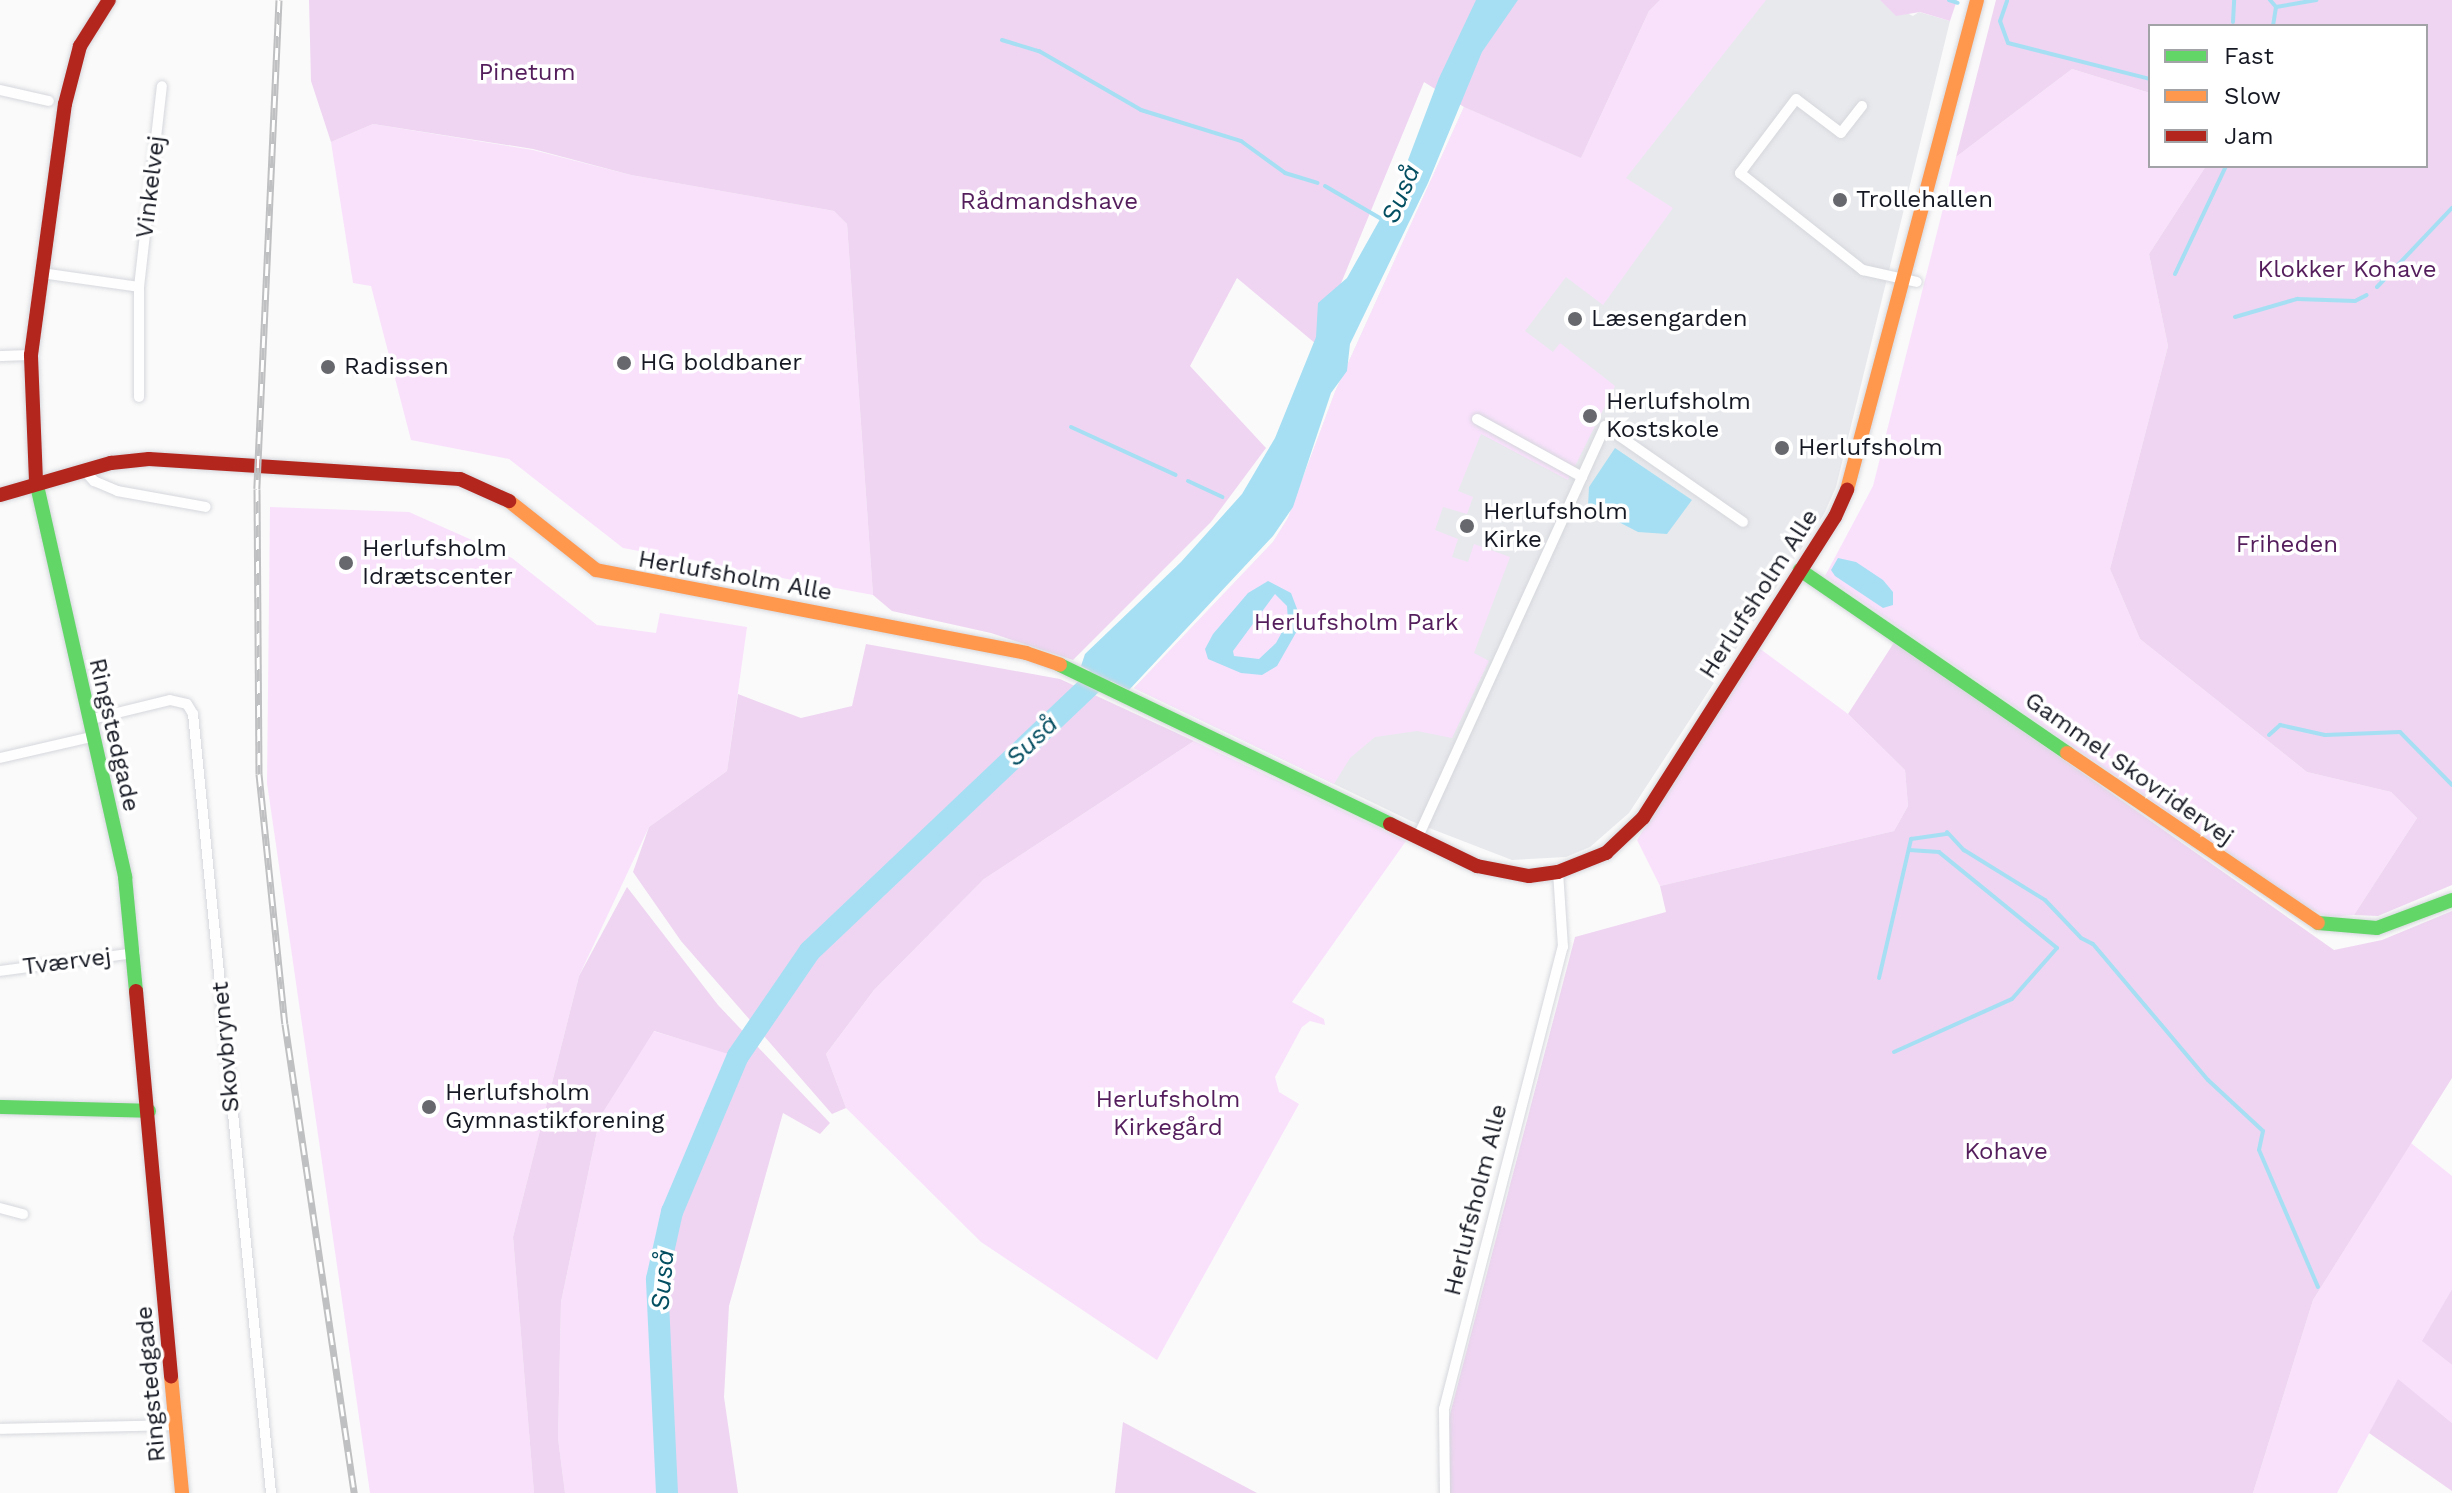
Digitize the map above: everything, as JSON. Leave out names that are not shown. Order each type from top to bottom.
[{"type":"street","name":"Ringstedgade","points":[[109,0],[90,24],[73,70],[41,273],[31,355],[34,485],[125,877],[135,953],[182,1493]]},
{"type":"street","name":"Herlufsholm Alle","points":[[0,495],[84,470],[149,459],[460,479],[517,504],[580,558],[617,577],[908,629],[1062,666],[1417,839],[1507,873],[1558,872],[1606,853],[1643,818],[1835,517],[1851,480],[1910,281],[1977,0]]},
{"type":"street","name":"Vinkelvej","points":[[139,397],[139,287],[162,86]]},
{"type":"street","points":[[0,90],[49,101]]},
{"type":"street","points":[[1862,106],[1841,133],[1796,99],[1740,173],[1863,270],[1910,281]]},
{"type":"street","points":[[41,273],[139,287]]},
{"type":"street","points":[[0,356],[31,355]]},
{"type":"street","points":[[1477,419],[1582,477]]},
{"type":"street","points":[[1417,839],[1605,426],[1743,522]]},
{"type":"street","points":[[84,470],[94,481],[117,491],[206,507]]},
{"type":"street","name":"Gammel Skovridervej","points":[[1800,570],[2304,917],[2336,930],[2377,928],[2452,900]]},
{"type":"street","name":"Skovbrynet","points":[[88,720],[170,700],[187,704],[193,714],[271,1493]]},
{"type":"street","points":[[0,758],[91,737]]},
{"type":"street","name":"Herlufsholm Alle","points":[[1445,1493],[1444,1409],[1563,947],[1558,872]]},
{"type":"street","name":"Tværvej","points":[[0,971],[135,953]]},
{"type":"street","points":[[0,1107],[149,1111]]},
{"type":"street","points":[[0,1208],[23,1214]]},
{"type":"street","points":[[0,1429],[175,1425]]},
{"type":"shaded area","name":"Herlufsholm Kostskole","points":[[1660,0],[1880,0],[1913,16],[1919,12],[1950,21],[1836,487],[1824,514],[1629,813],[1590,847],[1566,857],[1512,860],[1411,821],[1134,688],[1273,542],[1288,518],[1335,392],[1464,107],[1581,158]]},
{"type":"green space","name":"Rådmandshave","points":[[309,0],[1660,0],[1649,11],[1581,158],[1464,107],[1424,82],[1316,344],[1237,278],[1190,366],[1266,448],[1211,522],[1073,660],[991,633],[892,611],[873,595],[847,224],[834,211],[631,175],[533,149],[373,124],[331,142],[311,81]]},
{"type":"green space","name":"Herlufsholm Park","points":[[1660,0],[1766,0],[1626,178],[1673,208],[1603,305],[1566,277],[1525,331],[1553,352],[1560,343],[1615,386],[1568,480],[1481,434],[1458,491],[1473,497],[1467,514],[1443,507],[1435,530],[1458,539],[1452,557],[1468,562],[1474,544],[1510,557],[1474,653],[1489,661],[1452,738],[1417,731],[1375,737],[1350,758],[1334,784],[1134,688],[1273,542],[1288,518],[1335,392],[1464,107],[1581,158],[1649,11]]},
{"type":"green space","points":[[1880,0],[1957,0],[1950,21],[1920,12],[1896,16]]},
{"type":"green space","name":"Friheden","points":[[1996,0],[2452,0],[2452,885],[2378,916],[2354,915],[2417,818],[2391,792],[2307,772],[2140,639],[2110,569],[2168,346],[2149,254],[2205,168],[2428,168],[2428,24],[2148,24],[2148,92],[2072,69],[1956,157]]},
{"type":"green space","points":[[2072,69],[2148,92],[2148,168],[2205,168],[2149,254],[2168,346],[2110,569],[2140,639],[2307,772],[2391,792],[2417,818],[2354,915],[2328,917],[2306,907],[1825,576],[1873,486],[1956,157]]},
{"type":"green space","name":"HG boldbaner","points":[[373,124],[533,150],[631,175],[834,211],[847,224],[873,595],[623,548],[509,459],[411,440],[371,286],[353,283],[331,142]]},
{"type":"green space","name":"Herlufsholm Gymnastikforening","points":[[270,507],[409,512],[512,558],[597,625],[656,633],[660,613],[747,627],[727,771],[649,827],[579,976],[513,1237],[534,1493],[370,1493],[267,783]]},
{"type":"green space","name":"Kohave","points":[[1895,641],[2334,950],[2382,940],[2452,911],[2452,1078],[2313,1300],[2253,1493],[1450,1493],[1444,1469],[1449,1418],[1575,937],[1666,912],[1660,886],[1894,831],[1908,806],[1905,770],[1848,714]]},
{"type":"green space","points":[[866,644],[1060,679],[1194,741],[984,879],[874,990],[826,1054],[846,1108],[832,1114],[681,941],[633,872],[649,827],[727,771],[738,694],[801,718],[852,706]]},
{"type":"green space","points":[[1759,648],[1848,714],[1905,770],[1908,806],[1894,831],[1660,886],[1637,840]]},
{"type":"green space","name":"Herlufsholm Kirkegård","points":[[1194,741],[1406,841],[1292,1002],[1324,1019],[1325,1025],[1310,1021],[1302,1027],[1275,1077],[1279,1092],[1299,1104],[1157,1360],[981,1242],[846,1108],[826,1054],[874,990],[984,879]]},
{"type":"green space","points":[[627,887],[718,1005],[830,1123],[820,1134],[783,1113],[729,1306],[724,1397],[738,1493],[667,1493],[657,1279],[672,1212],[738,1057],[654,1031],[600,1117],[561,1302],[558,1438],[565,1493],[534,1493],[513,1237],[579,976]]},
{"type":"green space","points":[[653,1031],[738,1056],[672,1212],[657,1279],[667,1493],[565,1493],[558,1438],[561,1302],[600,1117]]},
{"type":"green space","points":[[2411,1143],[2452,1176],[2452,1289],[2423,1341],[2452,1365],[2452,1423],[2398,1380],[2337,1493],[2253,1493],[2313,1300]]},
{"type":"green space","points":[[2452,1289],[2452,1365],[2422,1341]]},
{"type":"green space","points":[[2398,1379],[2452,1423],[2452,1491],[2369,1433]]},
{"type":"green space","points":[[1123,1422],[1257,1493],[1115,1493]]},
{"type":"water","points":[[1476,0],[1518,0],[1482,52],[1428,183],[1350,344],[1347,371],[1331,393],[1293,507],[1273,536],[1129,690],[1081,666],[1085,654],[1181,562],[1242,494],[1275,438],[1316,337],[1318,303],[1347,278],[1397,189],[1439,78]]},
{"type":"water","points":[[1615,448],[1692,500],[1667,534],[1638,532],[1588,506],[1589,487]]},
{"type":"water","points":[[1838,558],[1856,562],[1883,580],[1893,592],[1893,605],[1883,608],[1835,576],[1831,570]]},
{"type":"water","points":[[1268,581],[1291,593],[1302,622],[1277,666],[1262,675],[1241,673],[1208,659],[1205,649],[1213,634],[1248,593]],"holes":[[[1275,594],[1287,606],[1288,621],[1276,643],[1259,659],[1234,656],[1233,651]]]},
{"type":"waterway","points":[[1949,0],[1958,3]]},
{"type":"waterway","points":[[2233,22],[2234,0]]},
{"type":"waterway","points":[[2270,0],[2276,7],[2273,24]]},
{"type":"waterway","points":[[2276,7],[2316,0]]},
{"type":"waterway","points":[[2007,1],[2000,21],[2008,43],[2148,78]]},
{"type":"waterway","points":[[1002,40],[1039,51],[1141,110],[1241,141],[1285,173],[1317,183]]},
{"type":"waterway","points":[[2175,274],[2225,168]]},
{"type":"waterway","points":[[1325,186],[1385,221]]},
{"type":"waterway","points":[[2377,287],[2452,208]]},
{"type":"waterway","points":[[2235,317],[2297,299],[2355,301],[2367,295]]},
{"type":"waterway","points":[[1071,427],[1176,475]]},
{"type":"waterway","points":[[1188,481],[1223,497]]},
{"type":"waterway","name":"Suså","points":[[667,1493],[657,1279],[672,1212],[738,1056],[810,951],[1108,668]]},
{"type":"waterway","points":[[2269,735],[2280,725],[2325,735],[2400,732],[2452,785]]},
{"type":"waterway","points":[[1947,832],[1964,850],[2045,900],[2081,938],[2093,944],[2208,1080],[2263,1131],[2259,1150],[2318,1287]]},
{"type":"waterway","points":[[1879,978],[1911,839],[1948,834]]},
{"type":"waterway","points":[[1894,1052],[2012,999],[2057,948],[1939,852],[1909,850]]},
{"type":"railway","points":[[279,0],[257,489],[259,774],[285,1024],[354,1493]]},
{"type":"traffic: fast","points":[[36,481],[125,877],[136,991]]},
{"type":"traffic: fast","points":[[1800,570],[2067,753]]},
{"type":"traffic: fast","points":[[1060,665],[1390,824]]},
{"type":"traffic: fast","points":[[2318,923],[2377,928],[2452,900]]},
{"type":"traffic: fast","points":[[0,1107],[149,1111]]},
{"type":"traffic: slow","points":[[1847,490],[1977,0]]},
{"type":"traffic: slow","points":[[509,501],[596,570],[1026,653],[1060,665]]},
{"type":"traffic: slow","points":[[2067,753],[2318,923]]},
{"type":"traffic: slow","points":[[171,1376],[182,1493]]},
{"type":"traffic: jam","points":[[36,481],[31,355],[65,104],[80,46],[109,0]]},
{"type":"traffic: jam","points":[[0,495],[111,463],[149,459],[460,479],[509,501]]},
{"type":"traffic: jam","points":[[1390,824],[1477,866],[1529,876],[1558,872],[1606,853],[1643,818],[1835,517],[1847,490]]},
{"type":"traffic: jam","points":[[136,991],[171,1376]]},
{"type":"place","name":"Trollehallen","points":[[1840,200]]},
{"type":"place","name":"Læsengarden","points":[[1575,319]]},
{"type":"place","name":"HG boldbaner","points":[[624,363]]},
{"type":"place","name":"Radissen","points":[[328,367]]},
{"type":"place","name":"Herlufsholm Kostskole","points":[[1590,416]]},
{"type":"place","name":"Herlufsholm","points":[[1782,448]]},
{"type":"place","name":"Herlufsholm Kirke","points":[[1467,526]]},
{"type":"place","name":"Herlufsholm Idrætscenter","points":[[346,563]]},
{"type":"place","name":"Herlufsholm Gymnastikforening","points":[[429,1107]]},
{"type":"park label","name":"Pinetum","points":[[527,73]]},
{"type":"park label","name":"Klokker Kohave","points":[[2347,270]]}]
